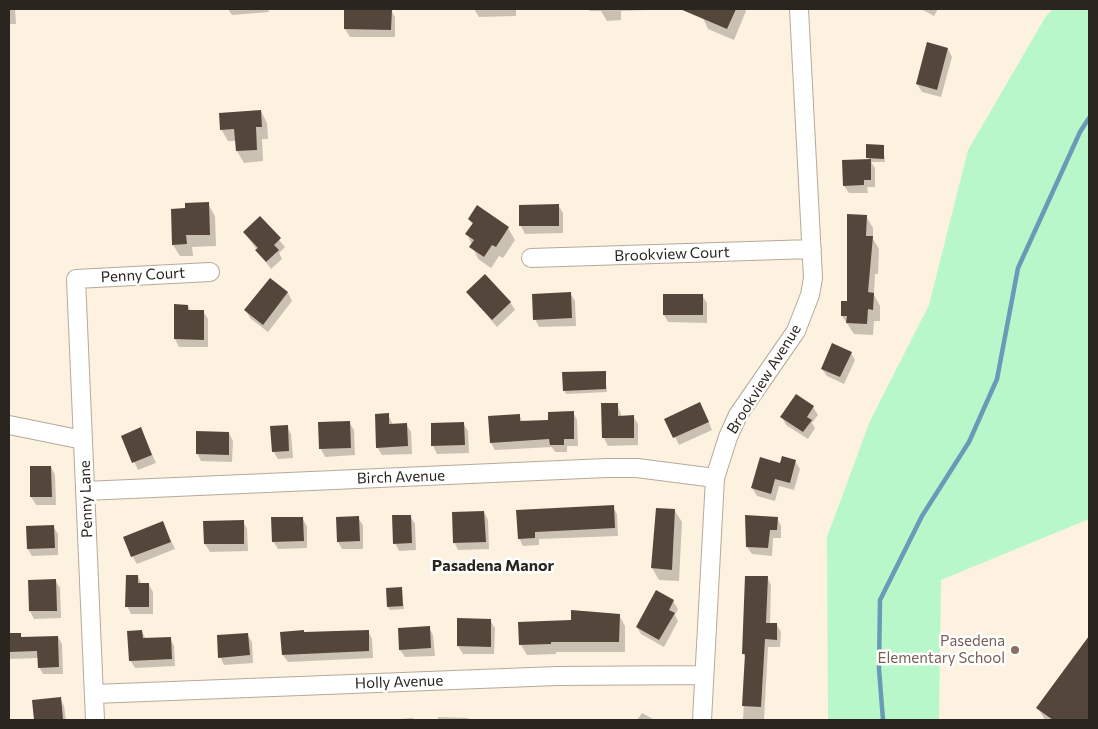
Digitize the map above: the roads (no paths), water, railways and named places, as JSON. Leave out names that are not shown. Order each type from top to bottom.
[{"type":"street","name":"Brookview Avenue","points":[[702,720],[716,478],[728,437],[738,415],[796,331],[805,311],[813,278],[800,9]]},
{"type":"street","name":"Brookview Court","points":[[532,258],[812,249]]},
{"type":"street","name":"Penny Court","points":[[76,279],[210,272]]},
{"type":"street","name":"Penny Lane","points":[[76,279],[95,720]]},
{"type":"street","points":[[9,425],[84,440]]},
{"type":"street","name":"Birch Avenue","points":[[85,491],[606,468],[637,468],[716,478]]},
{"type":"street","name":"Holly Avenue","points":[[94,694],[540,676],[704,675]]},
{"type":"waterway","points":[[883,720],[879,669],[880,600],[922,516],[969,442],[997,379],[1018,268],[1080,132],[1089,118]]},
{"type":"place","name":"Pasedena Elementary School","points":[[1015,650]]},
{"type":"district","name":"Pasadena Manor","points":[[493,566]]}]
